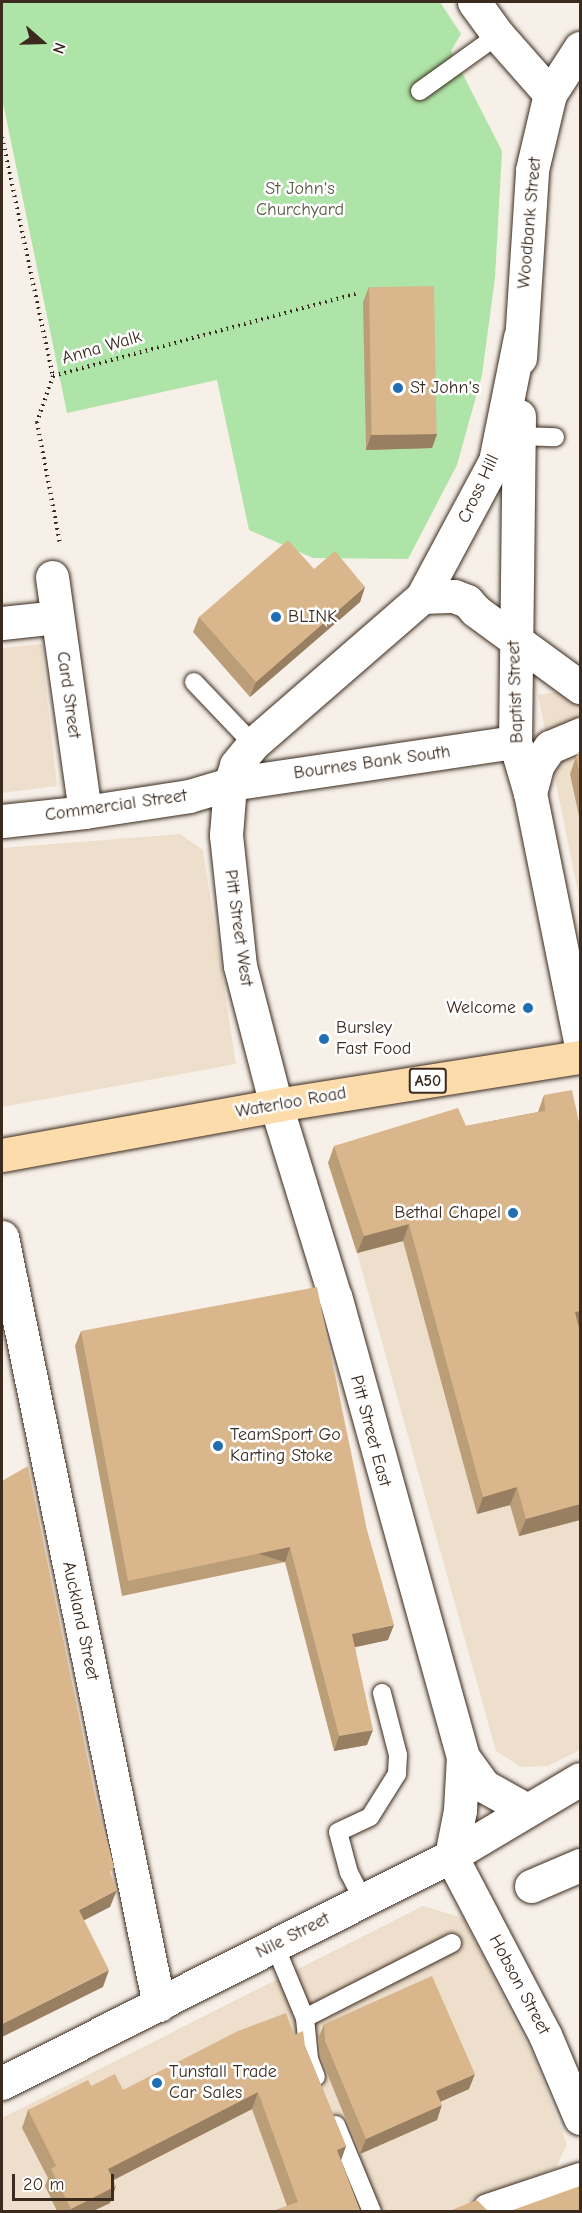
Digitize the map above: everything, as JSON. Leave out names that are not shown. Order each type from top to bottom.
[{"type":"main road","points":[[474,2],[498,36],[550,94]]},
{"type":"main road","name":"Woodbank Street","points":[[520,337],[532,170],[550,94],[580,48]]},
{"type":"main road","name":"Baptist Street","points":[[520,337],[513,639],[515,742],[530,793],[580,1042]]},
{"type":"main road","name":"Cross Hill","points":[[230,784],[236,765],[253,744],[422,597],[495,461],[520,337]]},
{"type":"main road","name":"Card Street","points":[[52,577],[85,812]]},
{"type":"main road","points":[[422,597],[454,596],[467,601],[513,639],[580,687]]},
{"type":"main road","points":[[2,623],[57,617]]},
{"type":"main road","points":[[530,793],[538,764],[550,747],[580,734]]},
{"type":"main road","name":"Bournes Bank South","points":[[230,784],[515,742]]},
{"type":"main road","name":"Commercial Street","points":[[2,821],[85,812],[189,796],[230,784]]},
{"type":"main road","name":"Pitt Street West","points":[[230,784],[226,836],[240,966],[276,1105]]},
{"type":"main road","name":"Waterloo Road","points":[[2,1155],[276,1105],[580,1057]]},
{"type":"main road","name":"Pitt Street East","points":[[276,1105],[335,1297],[463,1757],[460,1810],[451,1856]]},
{"type":"main road","name":"Auckland Street","points":[[2,1237],[159,2005]]},
{"type":"main road","name":"Pitt Street East","points":[[463,1757],[484,1786],[527,1810]]},
{"type":"main road","name":"Nile Street","points":[[2,2083],[451,1856],[580,1779]]},
{"type":"main road","name":"Hobson Street","points":[[451,1856],[545,2035],[580,2118]]},
{"type":"main road","points":[[531,1886],[580,1865]]},
{"type":"main road","points":[[488,2210],[580,2179]]},
{"type":"lane","points":[[420,91],[498,36]]},
{"type":"lane","points":[[519,436],[555,437]]},
{"type":"lane","points":[[194,682],[253,744]]},
{"type":"lane","points":[[363,1900],[349,1873],[338,1832],[370,1817],[397,1774],[398,1755],[382,1693]]},
{"type":"lane","points":[[305,2018],[452,1943]]},
{"type":"lane","points":[[275,1946],[305,2018],[309,2059],[372,2211]]},
{"type":"path","name":"Anna Walk","points":[[2,137],[53,376],[359,293]]},
{"type":"path","points":[[52,577],[63,560],[37,422],[53,376]]},
{"type":"shaded area","points":[[41,644],[57,786],[2,793],[2,648]]},
{"type":"shaded area","points":[[580,689],[580,902],[538,695]]},
{"type":"shaded area","points":[[180,834],[203,850],[236,1064],[2,1107],[2,848]]},
{"type":"shaded area","points":[[421,1138],[580,1327],[580,1750],[548,1766],[521,1767],[496,1751],[357,1253],[328,1163]]},
{"type":"shaded area","points":[[423,1906],[463,1918],[534,2058],[567,2144],[556,2168],[472,2199],[478,2211],[2,2212],[2,2118]]},
{"type":"green space","name":"St John's Churchyard","points":[[2,2],[440,2],[461,34],[451,51],[502,151],[495,278],[482,375],[457,465],[408,559],[313,558],[249,530],[217,380],[67,413],[2,98]]},
{"type":"building","name":"St John's","points":[[434,286],[437,434],[372,435],[369,287]]},
{"type":"building","name":"BLINK","points":[[288,540],[314,569],[335,551],[365,587],[256,682],[199,617]]},
{"type":"building","points":[[580,750],[580,776],[576,757]]},
{"type":"building","points":[[572,1090],[580,1127],[580,1311],[575,1312],[580,1332],[580,1504],[526,1519],[517,1487],[483,1497],[409,1224],[364,1236],[334,1146],[458,1108],[466,1126],[545,1111],[544,1095]]},
{"type":"building","name":"TeamSport Go Karting Stoke","points":[[317,1287],[367,1530],[394,1625],[352,1634],[373,1730],[339,1736],[290,1547],[128,1581],[81,1331]]},
{"type":"building","points":[[28,1466],[96,1799],[114,1867],[110,1872],[117,1890],[79,1910],[109,1970],[2,2024],[2,1481]]},
{"type":"building","points":[[432,1976],[475,2074],[436,2091],[442,2105],[366,2139],[325,2041],[324,2024]]},
{"type":"building","points":[[286,2013],[294,2035],[303,2031],[305,2046],[346,2146],[337,2150],[360,2211],[272,2211],[298,2202],[258,2092],[108,2169],[116,2186],[71,2209],[51,2169],[56,2166],[28,2110],[88,2080],[91,2086],[115,2074],[123,2090],[238,2031]]},
{"type":"building","points":[[580,2186],[580,2211],[510,2211]]},
{"type":"building","points":[[477,2200],[488,2211],[449,2211]]},
{"type":"place","name":"St John's","points":[[398,388]]},
{"type":"place","name":"BLINK","points":[[276,617]]},
{"type":"place","name":"Welcome","points":[[528,1008]]},
{"type":"place","name":"Bursley Fast Food","points":[[324,1039]]},
{"type":"place","name":"Bethal Chapel","points":[[513,1213]]},
{"type":"place","name":"TeamSport Go Karting Stoke","points":[[218,1446]]},
{"type":"place","name":"Tunstall Trade Car Sales","points":[[157,2083]]}]
